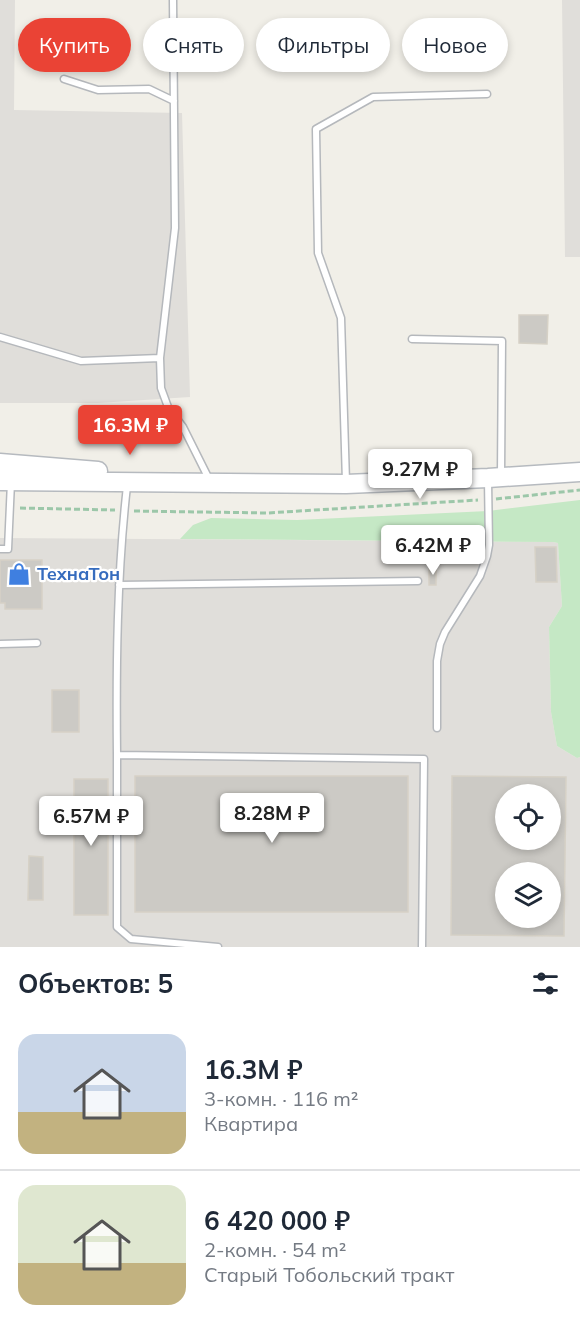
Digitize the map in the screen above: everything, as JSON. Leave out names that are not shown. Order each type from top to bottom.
[{"type":"street","points":[[0,458],[58,468]]},
{"type":"street","points":[[0,463],[258,483]]},
{"type":"street","points":[[6,481],[346,484],[494,478],[580,471]]},
{"type":"lane","points":[[173,0],[175,228],[160,358],[161,388],[168,407],[183,428],[209,480]]},
{"type":"lane","points":[[64,79],[98,90],[149,89],[174,101]]},
{"type":"lane","points":[[346,484],[341,318],[318,253],[316,129],[373,97],[487,94]]},
{"type":"lane","points":[[0,337],[81,361],[160,358]]},
{"type":"lane","points":[[412,339],[502,341],[494,478],[488,499],[489,544],[484,566],[440,644],[437,661],[437,728]]},
{"type":"lane","points":[[0,549],[8,549],[10,507],[6,481]]},
{"type":"lane","points":[[127,482],[118,585],[117,927],[131,939],[218,947]]},
{"type":"lane","points":[[118,585],[418,581]]},
{"type":"lane","points":[[0,644],[37,643]]},
{"type":"lane","points":[[117,754],[424,759],[422,947]]},
{"type":"path","points":[[10,507],[267,513],[488,499],[580,490]]},
{"type":"shaded area","points":[[0,0],[15,0],[14,110],[182,113],[190,397],[98,403],[0,403]]},
{"type":"shaded area","points":[[562,0],[580,0],[580,257],[565,257]]},
{"type":"shaded area","points":[[0,538],[558,543],[562,606],[549,627],[551,712],[557,746],[577,758],[580,757],[580,947],[0,947]]},
{"type":"green space","points":[[580,500],[580,757],[577,758],[557,746],[551,712],[549,627],[562,606],[558,543],[180,539],[193,525],[211,518],[297,520],[488,511]]},
{"type":"building","points":[[519,315],[548,315],[547,344],[519,343]]},
{"type":"building","points":[[535,547],[556,547],[557,582],[536,582]]},
{"type":"building","points":[[0,560],[42,560],[42,609],[5,609],[5,603],[0,603]]},
{"type":"building","points":[[429,568],[436,568],[436,585],[429,585]]},
{"type":"building","points":[[52,690],[79,690],[79,732],[52,732]]},
{"type":"building","points":[[135,776],[408,776],[408,912],[135,912]]},
{"type":"building","points":[[452,776],[566,777],[564,936],[451,935]]},
{"type":"building","points":[[74,779],[108,779],[108,915],[74,915]]},
{"type":"building","points":[[29,856],[43,857],[43,900],[28,900]]},
{"type":"place","name":"ТехнаТон","points":[[19,574]]}]
